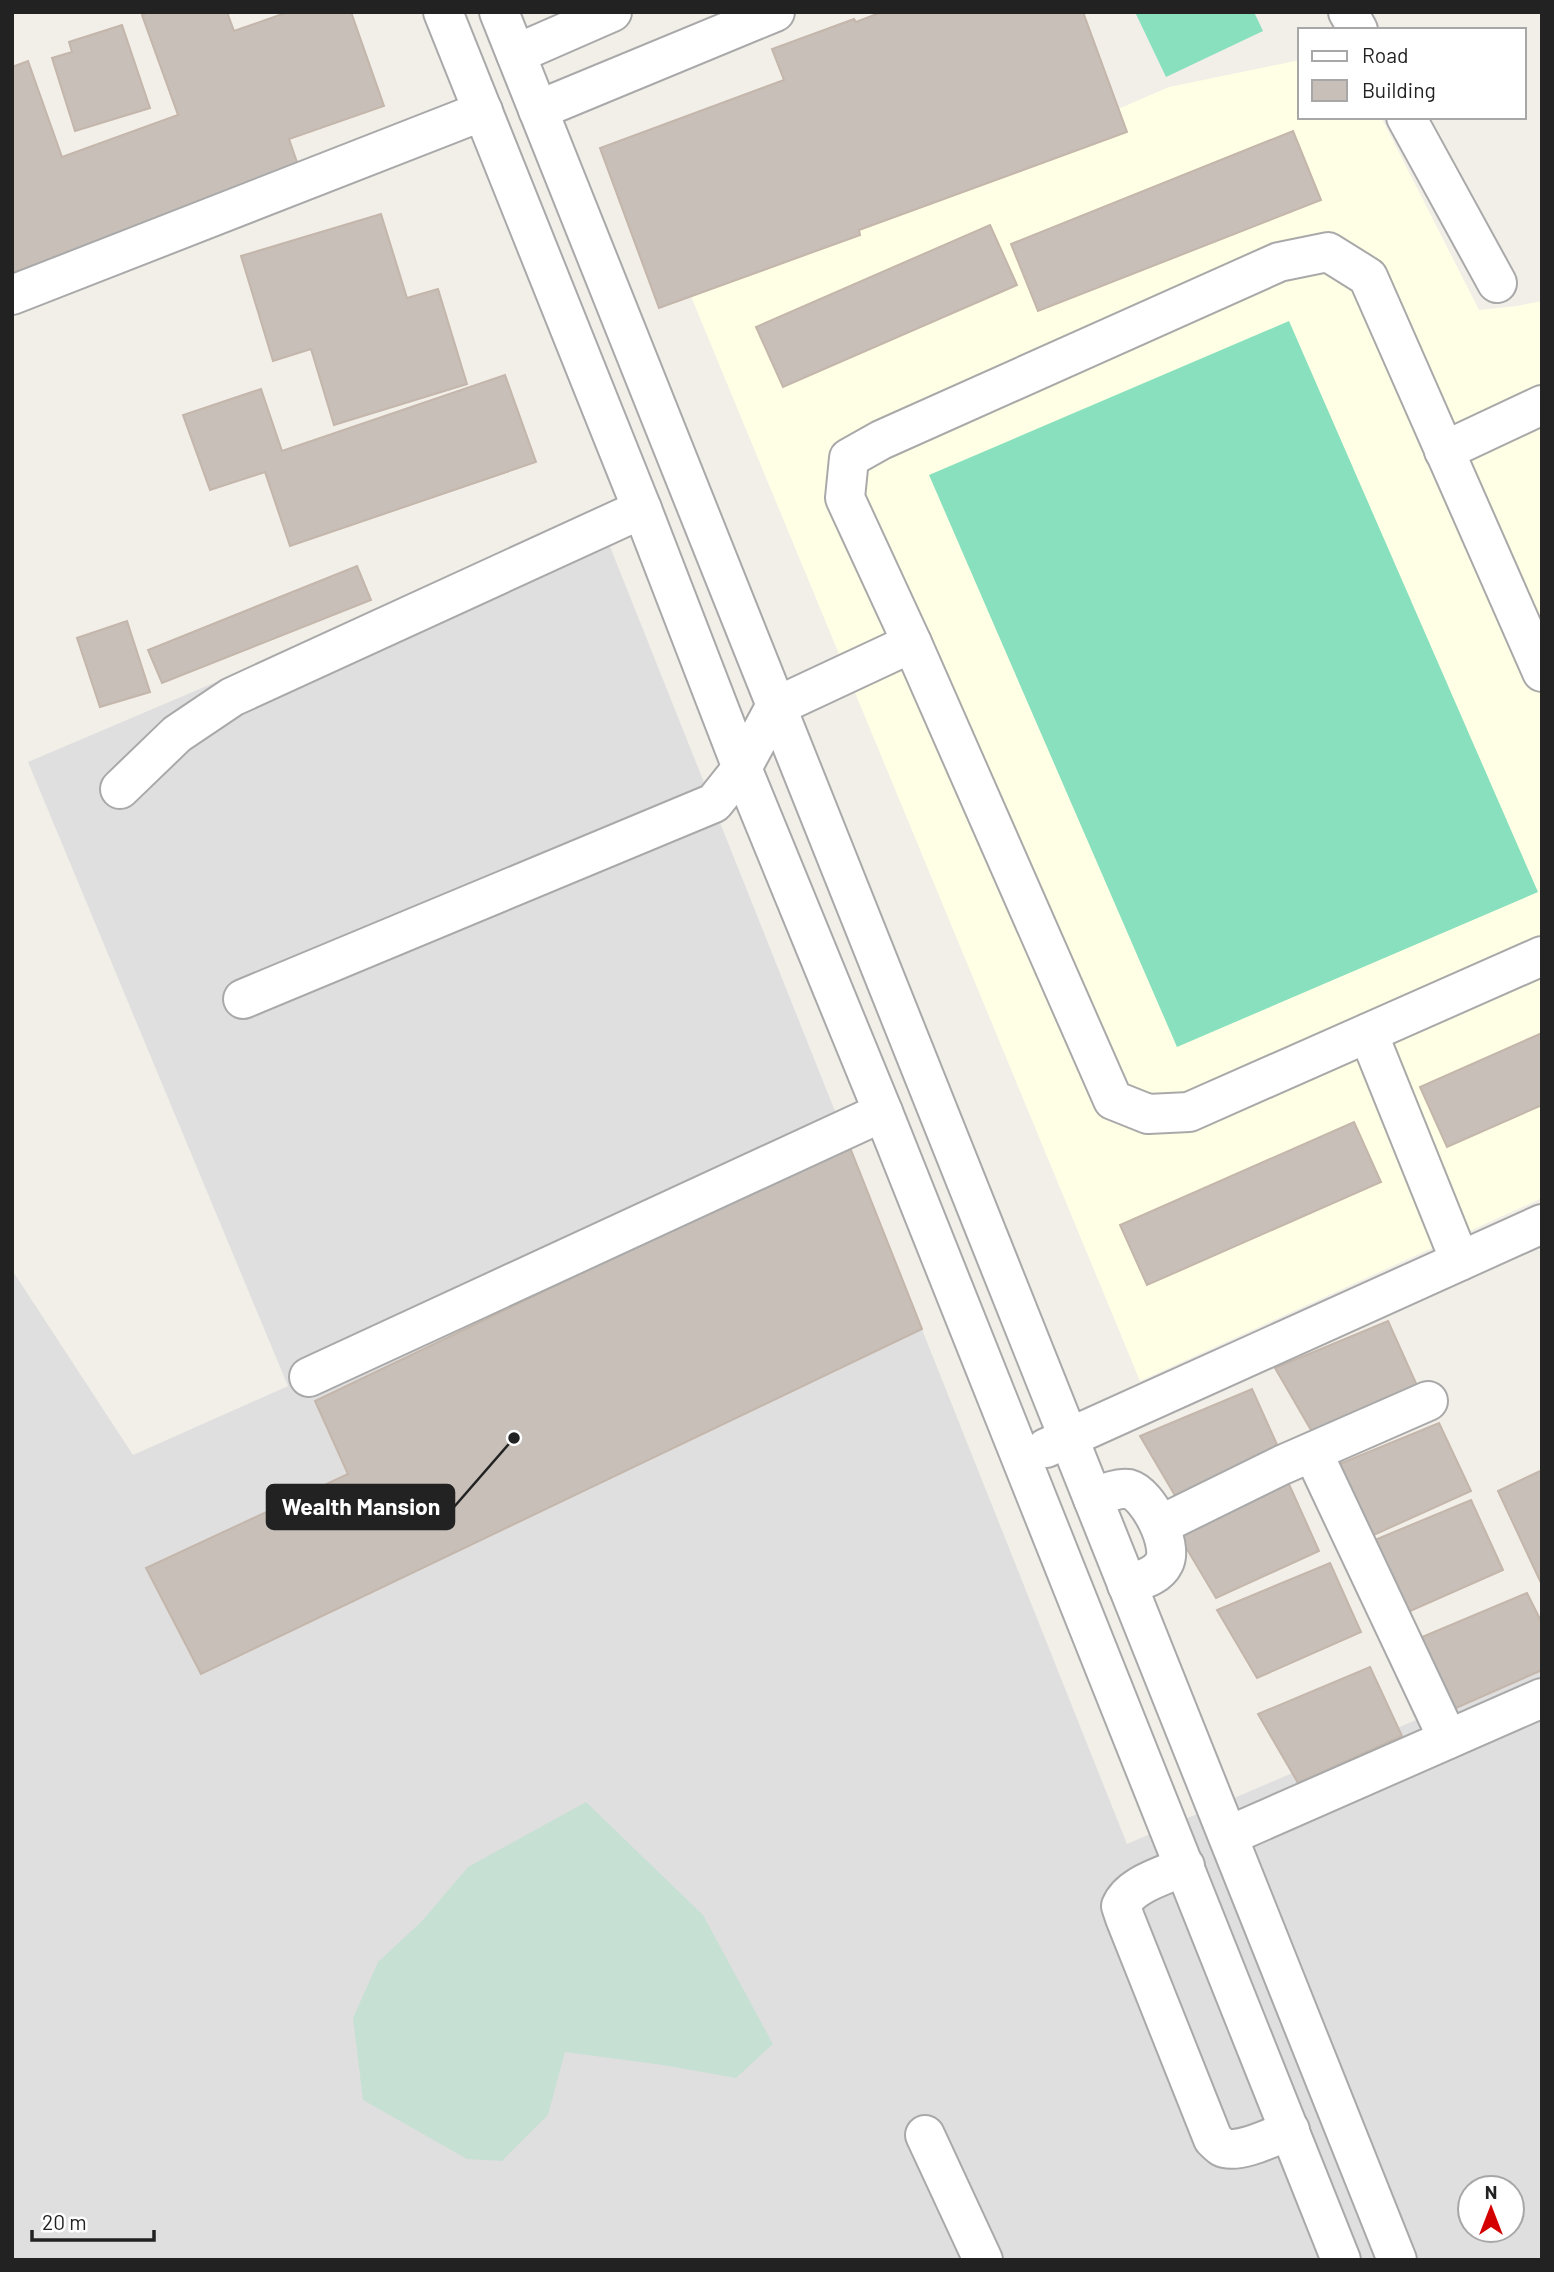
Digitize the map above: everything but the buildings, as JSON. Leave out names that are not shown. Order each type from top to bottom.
[{"type":"street","points":[[443,12],[642,509],[742,768],[883,1112],[1341,2260]]},
{"type":"street","points":[[499,12],[1397,2260]]},
{"type":"street","points":[[516,54],[612,12]]},
{"type":"street","points":[[538,110],[775,12]]},
{"type":"street","points":[[1348,12],[1357,28]]},
{"type":"street","points":[[12,295],[483,111]]},
{"type":"street","points":[[1407,119],[1497,283]]},
{"type":"street","points":[[1542,672],[1368,277],[1328,252],[1279,262],[881,440],[849,458],[845,498],[912,643],[1113,1100],[1148,1114],[1189,1112],[1542,956]]},
{"type":"street","points":[[1444,451],[1542,405]]},
{"type":"street","points":[[120,789],[177,734],[232,697],[642,509]]},
{"type":"street","points":[[243,999],[714,803],[742,768],[775,707],[912,643]]},
{"type":"street","points":[[1368,1033],[1460,1261]]},
{"type":"street","points":[[310,1377],[883,1112]]},
{"type":"street","points":[[1022,1460],[1542,1224]]},
{"type":"street","points":[[1160,1525],[1282,1465],[1428,1401]]},
{"type":"street","points":[[1313,1453],[1448,1739]]},
{"type":"street","points":[[1093,1499],[1114,1490],[1128,1489],[1140,1493],[1160,1525],[1168,1552],[1164,1565],[1153,1575],[1127,1585]]},
{"type":"street","points":[[1227,1836],[1542,1698]]},
{"type":"street","points":[[1185,1866],[1125,1896],[1121,1906],[1149,1980],[1213,2139],[1223,2148],[1235,2149],[1290,2130]]},
{"type":"street","points":[[925,2134],[983,2260]]},
{"type":"shaded area","points":[[1298,60],[1298,119],[1382,119],[1479,310],[1542,301],[1542,1198],[1140,1381],[690,294],[1169,87]]},
{"type":"shaded area","points":[[599,519],[1127,1844],[1542,1666],[1542,2260],[12,2260],[12,1270],[133,1455],[288,1386],[28,762]]},
{"type":"shaded area","points":[[586,1802],[703,1915],[773,2044],[736,2078],[565,2052],[548,2115],[502,2161],[467,2159],[363,2100],[353,2018],[378,1962],[422,1921],[468,1867]]},
{"type":"green space","points":[[1135,12],[1254,12],[1263,31],[1166,77]]},
{"type":"green space","points":[[1289,321],[1538,892],[1177,1047],[929,475]]},
{"type":"place","name":"Wealth Mansion","points":[[514,1438]]}]
